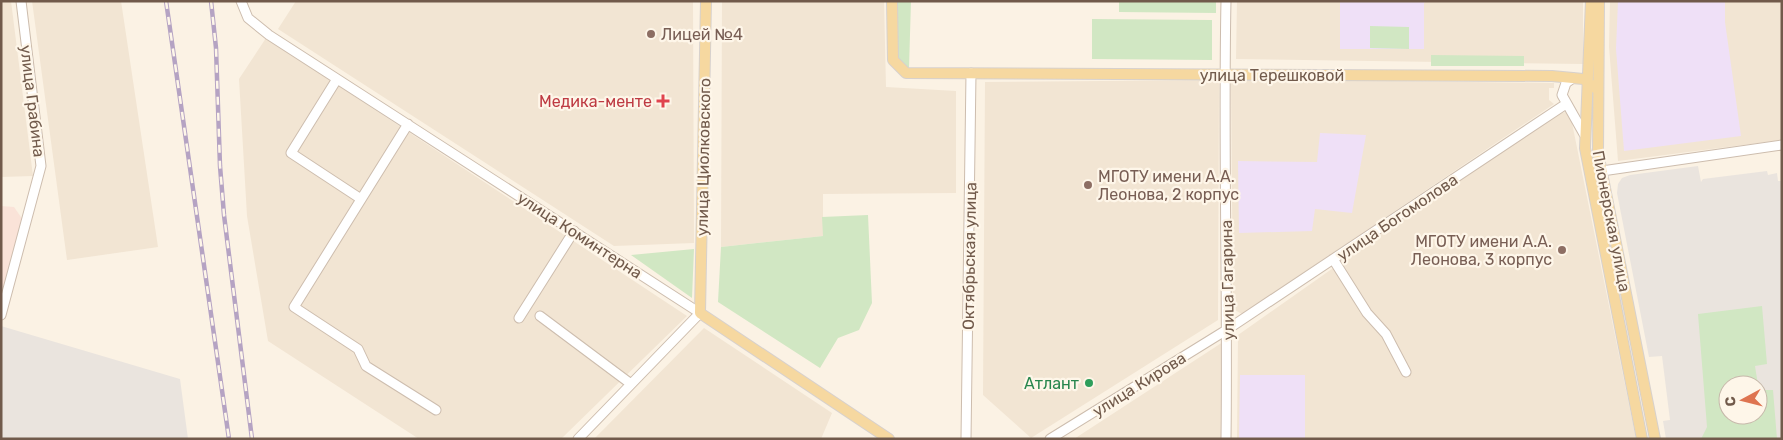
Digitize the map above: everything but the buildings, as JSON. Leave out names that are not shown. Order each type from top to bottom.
[{"type":"main road","name":"улица Циолковского","points":[[700,313],[706,1]]},
{"type":"main road","name":"улица Терешковой","points":[[892,1],[893,60],[906,73],[1581,80]]},
{"type":"main road","name":"Пионерская улица","points":[[1591,1],[1589,62],[1581,80],[1586,162],[1642,439]]},
{"type":"main road","name":"Пионерская улица","points":[[1598,1],[1597,140],[1655,439]]},
{"type":"main road","points":[[1581,80],[1598,90]]},
{"type":"main road","name":"улица Коминтерна","points":[[700,313],[888,439]]},
{"type":"street","name":"улица Грабина","points":[[1,315],[42,166],[21,1]]},
{"type":"street","name":"улица Коминтерна","points":[[241,1],[248,18],[269,35],[700,313]]},
{"type":"street","name":"улица Гагарина","points":[[1226,1],[1224,75],[1228,329],[1226,439]]},
{"type":"street","name":"Октябрьская улица","points":[[966,439],[971,73]]},
{"type":"street","points":[[337,79],[292,153],[361,200]]},
{"type":"street","points":[[1581,80],[1566,83],[1562,89],[1566,104],[1584,134]]},
{"type":"street","name":"улица Богомолова","points":[[1228,329],[1566,104]]},
{"type":"street","points":[[408,124],[294,307],[358,349],[366,366],[436,410]]},
{"type":"street","points":[[1602,171],[1782,145]]},
{"type":"street","points":[[519,318],[574,231]]},
{"type":"street","points":[[1333,259],[1367,314],[1386,334],[1406,372]]},
{"type":"street","points":[[578,439],[700,313]]},
{"type":"street","points":[[540,316],[631,384]]},
{"type":"street","name":"улица Кирова","points":[[1050,439],[1228,329]]},
{"type":"shaded area","points":[[1,1],[11,1],[33,176],[1,177]]},
{"type":"shaded area","points":[[32,1],[121,1],[158,247],[67,260]]},
{"type":"shaded area","points":[[296,1],[693,1],[694,243],[614,246],[278,29]]},
{"type":"shaded area","points":[[722,1],[884,1],[886,87],[956,91],[956,193],[823,194],[823,236],[721,247]]},
{"type":"shaded area","points":[[1237,1],[1583,1],[1583,64],[1236,59]]},
{"type":"shaded area","points":[[1340,1],[1427,1],[1424,3],[1424,49],[1340,49]]},
{"type":"shaded area","points":[[1610,1],[1782,1],[1782,140],[1618,161],[1609,47]]},
{"type":"shaded area","points":[[1618,1],[1725,1],[1725,22],[1741,136],[1624,151],[1616,49]]},
{"type":"shaded area","points":[[266,38],[687,316],[561,439],[419,439],[268,341],[247,216],[239,79]]},
{"type":"shaded area","points":[[1236,79],[1554,83],[1554,88],[1549,88],[1549,100],[1554,104],[1242,314],[1233,309],[1231,83]]},
{"type":"shaded area","points":[[1219,80],[1218,320],[1031,438],[983,395],[985,82]]},
{"type":"shaded area","points":[[1566,112],[1571,118],[1636,439],[1237,439],[1238,335],[1491,157],[1559,114]]},
{"type":"shaded area","points":[[1320,133],[1366,135],[1352,213],[1315,209],[1312,231],[1239,233],[1238,161],[1317,162]]},
{"type":"shaded area","points":[[1698,166],[1701,182],[1703,179],[1767,171],[1768,175],[1777,173],[1778,181],[1782,181],[1782,439],[1666,439],[1663,421],[1670,420],[1662,356],[1649,357],[1617,193],[1618,184],[1622,178],[1630,175]]},
{"type":"shaded area","points":[[1,206],[14,207],[23,220],[2,291]]},
{"type":"shaded area","points":[[1,326],[180,379],[188,439],[1,439]]},
{"type":"shaded area","points":[[704,328],[832,413],[821,439],[594,439]]},
{"type":"shaded area","points":[[1223,342],[1222,439],[1074,439]]},
{"type":"shaded area","points":[[1240,375],[1305,375],[1305,439],[1239,439]]},
{"type":"green space","points":[[895,1],[911,1],[909,68],[898,64]]},
{"type":"green space","points":[[1119,1],[1216,1],[1216,13],[1119,12]]},
{"type":"green space","points":[[1092,19],[1212,20],[1212,60],[1092,59]]},
{"type":"green space","points":[[1370,26],[1409,27],[1409,49],[1370,48]]},
{"type":"green space","points":[[1431,55],[1524,56],[1524,66],[1431,66]]},
{"type":"green space","points":[[868,215],[872,303],[859,330],[838,338],[820,368],[718,302],[721,247],[823,236],[822,217]]},
{"type":"green space","points":[[694,249],[692,298],[631,255]]},
{"type":"green space","points":[[1762,306],[1767,364],[1755,366],[1756,375],[1718,375],[1718,425],[1768,425],[1768,390],[1773,390],[1777,439],[1701,439],[1707,427],[1698,314]]},
{"type":"railway","points":[[166,1],[229,439]]},
{"type":"railway","points":[[211,1],[216,48],[220,166],[224,215],[252,439]]},
{"type":"place","name":"Лицей №4","points":[[651,34]]},
{"type":"place","name":"Медика-менте","points":[[663,101]]},
{"type":"place","name":"МГОТУ имени А.А. Леонова, 2 корпус","points":[[1088,185]]},
{"type":"place","name":"МГОТУ имени А.А. Леонова, 3 корпус","points":[[1562,250]]},
{"type":"place","name":"Атлант","points":[[1089,383]]}]
